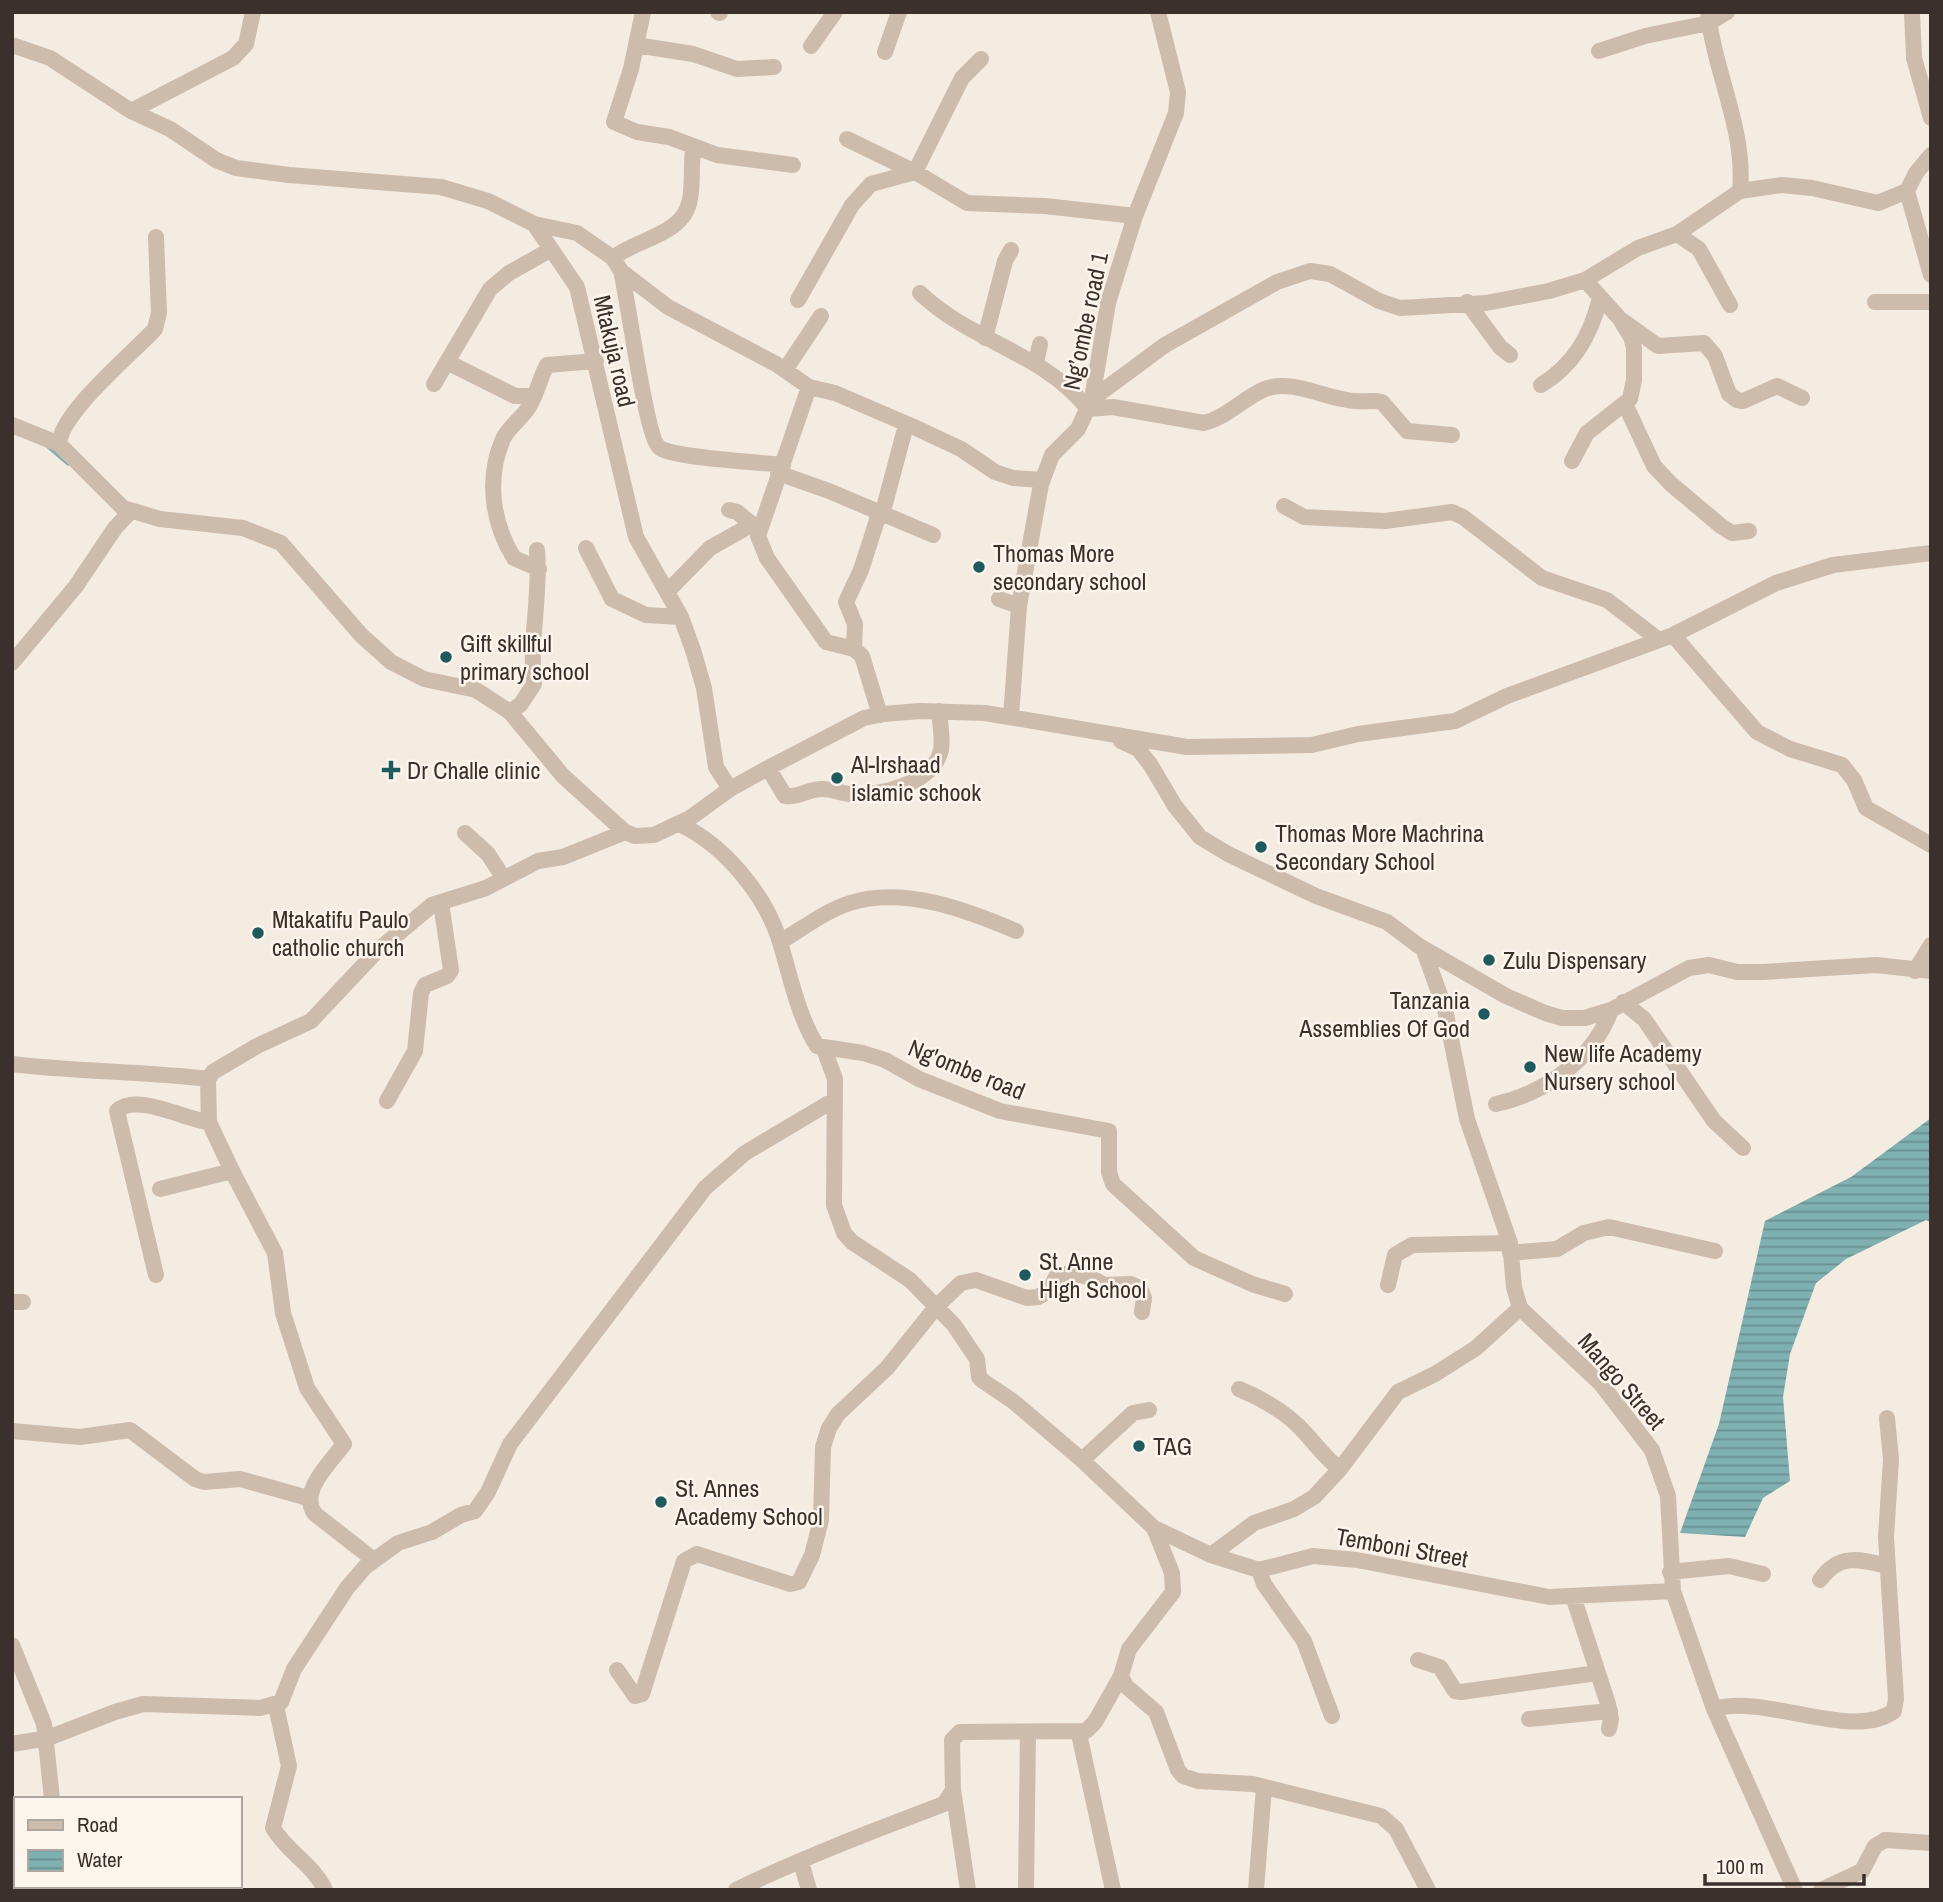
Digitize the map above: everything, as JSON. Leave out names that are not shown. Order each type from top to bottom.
[{"type":"street","points":[[131,111],[233,58],[247,44],[253,12]]},
{"type":"street","points":[[643,12],[614,122],[637,132],[669,138],[693,149],[793,165]]},
{"type":"street","points":[[811,46],[835,12]]},
{"type":"street","points":[[885,52],[899,12]]},
{"type":"street","name":"Ng’ombe road 1","points":[[1011,717],[1019,606],[1043,480],[1052,454],[1078,429],[1090,404],[1108,303],[1135,216],[1176,113],[1178,92],[1158,12]]},
{"type":"street","points":[[1598,51],[1727,12]]},
{"type":"street","points":[[1912,12],[1914,58],[1926,79],[1931,118]]},
{"type":"street","points":[[1708,18],[1740,150],[1740,191]]},
{"type":"street","points":[[12,45],[50,58],[131,111],[170,129],[216,160],[236,168],[441,187],[488,201],[534,224],[577,233],[668,307],[785,370],[809,387],[835,393],[961,449],[995,472],[1013,478],[1043,480]]},
{"type":"street","points":[[636,45],[692,54],[737,69],[774,67]]},
{"type":"street","points":[[798,300],[852,205],[866,189],[871,184],[915,172],[962,78],[981,59]]},
{"type":"street","points":[[847,139],[915,172],[967,204],[1056,207],[1135,216]]},
{"type":"street","points":[[693,149],[690,201],[681,220],[624,250],[617,265],[633,321],[643,405],[652,440],[658,447],[677,453],[780,469],[933,535]]},
{"type":"street","points":[[1090,404],[1165,345],[1278,282],[1310,271],[1330,274],[1379,301],[1400,308],[1467,302],[1486,303],[1549,291],[1585,280],[1638,248],[1677,234],[1740,191],[1782,185],[1812,188],[1878,203],[1907,191],[1916,173],[1931,155]]},
{"type":"street","points":[[1907,191],[1931,275]]},
{"type":"street","name":"Mtakuja road","points":[[534,224],[577,287],[636,537],[681,617],[704,688],[716,767],[730,789]]},
{"type":"street","points":[[1677,234],[1699,248],[1730,306]]},
{"type":"street","points":[[59,444],[62,430],[76,411],[100,383],[155,330],[159,313],[156,237]]},
{"type":"street","points":[[434,384],[449,363],[490,289],[509,273],[550,250]]},
{"type":"street","points":[[985,338],[1005,261],[1011,250]]},
{"type":"street","points":[[1585,280],[1620,319],[1658,346],[1704,343],[1715,356],[1729,394],[1737,400],[1743,401],[1777,386],[1802,398]]},
{"type":"street","points":[[920,293],[940,313],[1036,363],[1090,404],[1205,423],[1218,419],[1250,396],[1269,388],[1311,390],[1355,401],[1382,402],[1407,431],[1452,435]]},
{"type":"street","points":[[1541,385],[1563,369],[1583,345],[1592,329],[1601,298]]},
{"type":"street","points":[[1467,302],[1500,347],[1510,355]]},
{"type":"street","points":[[1875,302],[1931,302]]},
{"type":"street","points":[[785,370],[821,316]]},
{"type":"street","points":[[1572,461],[1587,433],[1625,404],[1633,393],[1634,348],[1620,319]]},
{"type":"street","points":[[1036,363],[1040,344]]},
{"type":"street","points":[[539,569],[514,558],[494,511],[496,468],[503,437],[534,396],[545,369],[551,363],[596,360]]},
{"type":"street","points":[[449,363],[514,396],[534,396]]},
{"type":"street","points":[[667,592],[710,548],[755,527],[780,469],[809,387]]},
{"type":"street","points":[[1625,404],[1645,449],[1662,476],[1732,533],[1749,531]]},
{"type":"street","points":[[12,425],[59,444],[112,499],[131,511],[160,519],[243,528],[281,543],[361,635],[398,667],[424,679],[476,690],[510,712],[563,776],[625,832],[635,836],[654,835],[679,824],[730,789],[864,718],[939,711],[1011,717],[1109,736],[1148,739],[1187,747],[1298,747],[1455,721],[1507,696],[1666,638],[1776,583],[1833,565],[1931,553]]},
{"type":"street","points":[[854,649],[855,624],[846,602],[861,570],[880,514],[906,425]]},
{"type":"street","points":[[1284,506],[1304,517],[1385,521],[1452,512],[1463,517],[1542,579],[1607,600],[1666,638],[1757,732],[1790,749],[1842,765],[1854,780],[1866,808],[1931,845]]},
{"type":"street","points":[[729,510],[737,512],[755,527],[760,547],[826,642],[854,649],[862,656],[880,715]]},
{"type":"street","points":[[13,661],[76,586],[115,528],[131,511]]},
{"type":"street","points":[[586,548],[612,599],[646,615],[681,617]]},
{"type":"street","points":[[510,712],[521,704],[534,684],[531,661],[539,569],[537,550]]},
{"type":"street","points":[[999,599],[1019,606]]},
{"type":"street","points":[[768,768],[785,796],[796,797],[819,789],[848,794],[895,790],[922,774],[941,750],[939,711]]},
{"type":"street","points":[[1109,736],[1138,749],[1175,806],[1200,836],[1242,863],[1387,922],[1423,948],[1506,996],[1562,1018],[1585,1018],[1617,1006],[1689,968],[1709,965],[1737,972],[1876,965],[1923,971],[1931,945]]},
{"type":"street","points":[[679,824],[709,842],[737,870],[770,918],[811,1037],[824,1049],[835,1079],[833,1187],[838,1221],[852,1242],[910,1280],[966,1342],[977,1359],[979,1377],[1014,1402],[1082,1460],[1154,1528],[1211,1555],[1259,1570],[1264,1584],[1304,1642],[1332,1716]]},
{"type":"street","points":[[308,1498],[344,1444],[307,1388],[283,1313],[275,1253],[209,1122],[208,1079],[213,1072],[257,1046],[311,1021],[376,952],[423,911],[486,888],[538,861],[563,857],[625,832]]},
{"type":"street","points":[[465,833],[488,854],[503,877]]},
{"type":"street","points":[[779,942],[833,910],[850,903],[879,899],[920,900],[1016,931]]},
{"type":"street","points":[[387,1101],[415,1051],[421,993],[425,985],[447,976],[451,970],[441,903]]},
{"type":"street","points":[[1211,1555],[1254,1523],[1294,1510],[1314,1497],[1340,1469],[1398,1392],[1435,1374],[1476,1348],[1520,1308],[1514,1287],[1510,1248],[1467,1119],[1445,1009],[1423,948]]},
{"type":"street","points":[[1496,1104],[1523,1097],[1554,1080],[1602,1034],[1617,1006]]},
{"type":"street","points":[[1617,1006],[1644,1019],[1714,1121],[1743,1148]]},
{"type":"street","name":"Ng'ombe road","points":[[824,1049],[863,1053],[885,1060],[919,1079],[1000,1111],[1109,1131],[1109,1172],[1114,1184],[1194,1258],[1252,1284],[1285,1294]]},
{"type":"street","points":[[12,1064],[121,1073],[163,1073],[208,1079]]},
{"type":"street","points":[[12,1744],[48,1738],[143,1704],[242,1708],[276,1706],[287,1692],[291,1673],[347,1588],[374,1560],[398,1543],[432,1532],[461,1515],[475,1511],[488,1492],[510,1444],[705,1188],[745,1153],[834,1100]]},
{"type":"street","points":[[156,1275],[117,1111],[122,1106],[137,1104],[209,1122]]},
{"type":"street","points":[[160,1189],[232,1171]]},
{"type":"street","points":[[1388,1285],[1395,1255],[1412,1245],[1557,1249],[1584,1233],[1609,1227],[1715,1251]]},
{"type":"street","points":[[617,1670],[635,1696],[642,1694],[684,1561],[690,1556],[697,1554],[790,1584],[799,1582],[812,1555],[821,1520],[823,1447],[829,1428],[838,1414],[887,1368],[936,1307],[968,1280],[1027,1298],[1038,1297],[1050,1290],[1057,1275],[1068,1273],[1096,1278],[1104,1285],[1137,1286],[1144,1298],[1142,1312]]},
{"type":"street","name":"Mango Street","points":[[1520,1308],[1601,1384],[1653,1450],[1668,1496],[1673,1591],[1714,1709],[1795,1890]]},
{"type":"street","points":[[1239,1389],[1278,1409],[1305,1432],[1326,1460],[1340,1469]]},
{"type":"street","points":[[1082,1460],[1133,1413],[1149,1410]]},
{"type":"street","points":[[1714,1709],[1727,1705],[1762,1707],[1833,1720],[1884,1718],[1894,1711],[1896,1699],[1887,1566],[1891,1458],[1887,1418]]},
{"type":"street","points":[[12,1431],[80,1437],[130,1430],[195,1479],[204,1482],[240,1479],[308,1498]]},
{"type":"street","points":[[308,1498],[315,1514],[374,1560]]},
{"type":"street","points":[[968,1890],[953,1790],[951,1758],[955,1736],[966,1730],[1079,1734],[1095,1722],[1121,1675],[1129,1649],[1173,1592],[1172,1573],[1154,1528]]},
{"type":"street","name":"Temboni Street","points":[[1259,1570],[1313,1556],[1337,1557],[1525,1595],[1573,1597],[1673,1591]]},
{"type":"street","points":[[1819,1580],[1841,1560],[1850,1558],[1887,1566]]},
{"type":"street","points":[[1670,1572],[1729,1566],[1763,1574]]},
{"type":"street","points":[[1573,1597],[1610,1711],[1609,1729]]},
{"type":"street","points":[[12,1645],[48,1738],[52,1797]]},
{"type":"street","points":[[1418,1660],[1440,1667],[1455,1691],[1461,1692],[1597,1672]]},
{"type":"street","points":[[1121,1675],[1126,1686],[1156,1712],[1183,1776],[1198,1781],[1264,1787],[1381,1816],[1396,1829],[1428,1890]]},
{"type":"street","points":[[276,1706],[289,1766],[273,1828],[284,1843],[310,1866],[325,1890]]},
{"type":"street","points":[[1529,1719],[1610,1711]]},
{"type":"street","points":[[1026,1890],[1028,1732]]},
{"type":"street","points":[[1079,1734],[1113,1890]]},
{"type":"street","points":[[1256,1890],[1264,1787]]},
{"type":"street","points":[[736,1890],[801,1862],[828,1846],[944,1804],[953,1790]]},
{"type":"street","points":[[1821,1890],[1862,1871],[1875,1846],[1885,1840],[1931,1843]]},
{"type":"street","points":[[801,1862],[809,1890]]},
{"type":"water","points":[[1931,1118],[1931,1222],[1926,1220],[1846,1259],[1816,1283],[1790,1354],[1783,1397],[1790,1481],[1763,1498],[1745,1537],[1680,1533],[1719,1424],[1765,1221],[1851,1177]]},
{"type":"waterway","points":[[47,446],[68,464]]},
{"type":"place","name":"Thomas More secondary school","points":[[979,567]]},
{"type":"place","name":"Gift skillful primary school","points":[[446,657]]},
{"type":"place","name":"Dr Challe clinic","points":[[391,770]]},
{"type":"place","name":"Al-Irshaad islamic schook","points":[[837,778]]},
{"type":"place","name":"Thomas More Machrina Secondary School","points":[[1261,847]]},
{"type":"place","name":"Mtakatifu Paulo catholic church","points":[[258,933]]},
{"type":"place","name":"Zulu Dispensary","points":[[1489,960]]},
{"type":"place","name":"Tanzania Assemblies Of God","points":[[1484,1014]]},
{"type":"place","name":"New life Academy Nursery school","points":[[1530,1067]]},
{"type":"place","name":"St. Anne High School","points":[[1025,1275]]},
{"type":"place","name":"TAG","points":[[1139,1446]]},
{"type":"place","name":"St. Annes Academy School","points":[[661,1502]]}]
